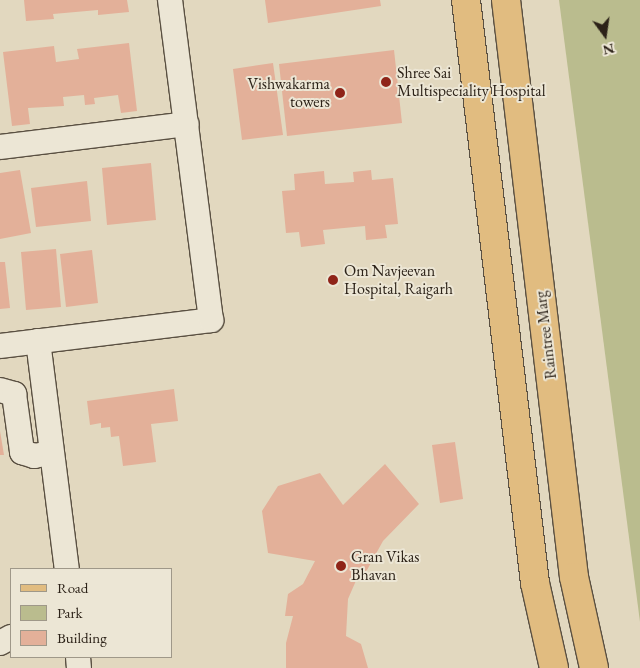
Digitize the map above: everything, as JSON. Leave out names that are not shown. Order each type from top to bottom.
[{"type":"main road","points":[[466,0],[478,85],[498,284],[531,554],[554,668]]},
{"type":"main road","name":"Raintree Marg","points":[[506,0],[574,577],[593,663]]},
{"type":"main road","points":[[562,668],[593,663]]},
{"type":"street","points":[[0,346],[211,320],[170,0]]},
{"type":"street","points":[[0,147],[187,124]]},
{"type":"street","points":[[38,341],[67,568]]},
{"type":"street","points":[[0,390],[14,394],[22,452],[34,456],[51,453]]},
{"type":"green space","points":[[559,0],[640,0],[640,622]]},
{"type":"building","points":[[24,0],[127,0],[129,12],[98,15],[98,10],[53,14],[54,19],[26,21]]},
{"type":"building","points":[[265,0],[380,0],[381,6],[268,23]]},
{"type":"building","points":[[129,43],[137,111],[121,113],[118,95],[94,98],[95,104],[85,105],[84,95],[63,97],[64,106],[28,108],[30,124],[12,126],[3,52],[54,46],[56,62],[79,59],[77,49]]},
{"type":"building","name":"Vishwakarma towers","points":[[394,50],[402,123],[287,136],[279,64]]},
{"type":"building","points":[[273,63],[283,135],[242,140],[233,69]]},
{"type":"building","points":[[151,163],[156,220],[107,225],[102,168]]},
{"type":"building","points":[[20,170],[31,233],[0,239],[0,173]]},
{"type":"building","points":[[371,170],[372,180],[393,178],[398,224],[385,225],[387,238],[366,240],[365,226],[323,230],[325,244],[301,247],[299,232],[286,233],[282,191],[295,190],[294,174],[324,171],[325,184],[354,182],[353,172]]},
{"type":"building","points":[[87,181],[91,221],[36,227],[31,188]]},
{"type":"building","points":[[56,249],[61,307],[26,310],[21,252]]},
{"type":"building","points":[[92,250],[98,303],[66,307],[60,254]]},
{"type":"building","points":[[0,262],[5,262],[10,308],[0,309]]},
{"type":"building","points":[[174,389],[178,421],[151,424],[156,462],[123,466],[119,436],[111,437],[110,427],[101,428],[101,423],[90,425],[87,401]]},
{"type":"building","points":[[0,431],[4,455],[0,455]]},
{"type":"building","points":[[455,442],[463,499],[440,503],[432,445]]},
{"type":"building","name":"Gran Vikas Bhavan","points":[[385,464],[419,504],[383,541],[367,570],[358,576],[348,599],[346,636],[361,644],[368,668],[286,668],[286,643],[293,616],[285,616],[288,594],[303,584],[315,561],[268,553],[262,511],[278,486],[320,473],[343,505]]},
{"type":"place","name":"Shree Sai Multispeciality Hospital","points":[[386,82]]},
{"type":"place","name":"Vishwakarma towers","points":[[340,93]]},
{"type":"place","name":"Om Navjeevan Hospital, Raigarh","points":[[333,280]]},
{"type":"place","name":"Gran Vikas Bhavan","points":[[341,566]]}]
